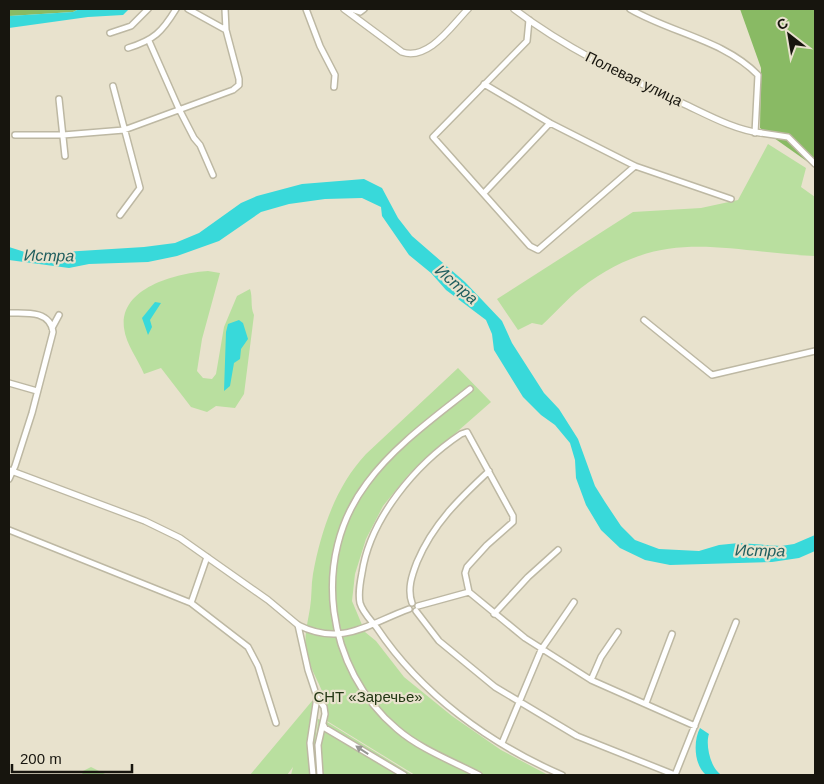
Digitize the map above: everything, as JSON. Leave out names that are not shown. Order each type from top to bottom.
[{"type":"street","points":[[110,33],[131,26],[148,9]]},
{"type":"street","points":[[128,48],[149,41],[165,27],[176,9]]},
{"type":"street","points":[[188,9],[226,30]]},
{"type":"street","points":[[14,135],[62,135],[124,130],[233,90],[239,85],[240,79],[226,30],[224,9]]},
{"type":"street","points":[[306,9],[320,46],[334,75],[334,87]]},
{"type":"street","points":[[344,9],[402,52],[410,55],[420,53],[434,43],[468,9]]},
{"type":"street","points":[[350,9],[360,12],[364,9]]},
{"type":"street","name":"Полевая улица","points":[[514,9],[573,48],[642,84],[712,116],[758,133]]},
{"type":"street","points":[[630,9],[648,20],[676,28],[748,65],[758,75],[758,133],[788,137],[815,164]]},
{"type":"street","points":[[529,20],[527,41],[433,137],[530,246],[538,250],[635,166]]},
{"type":"street","points":[[149,41],[179,109],[194,138],[200,145],[213,174]]},
{"type":"street","points":[[484,84],[550,122],[635,166],[732,199]]},
{"type":"street","points":[[113,86],[140,188],[120,215]]},
{"type":"street","points":[[59,99],[64,156]]},
{"type":"street","points":[[484,193],[550,122]]},
{"type":"street","points":[[9,313],[35,312],[42,316],[52,328]]},
{"type":"street","points":[[9,479],[10,470],[15,466],[37,391],[52,328],[59,316]]},
{"type":"street","points":[[644,320],[712,375],[815,351]]},
{"type":"street","points":[[9,384],[37,391]]},
{"type":"street","points":[[470,389],[396,452],[378,470],[356,498],[337,545],[333,571],[333,608],[337,636],[349,667],[366,696],[380,713],[414,742],[479,775]]},
{"type":"street","points":[[562,775],[533,762],[502,743],[434,696],[409,671],[360,603],[360,585],[368,548],[387,507],[414,476],[460,434],[467,432],[513,516],[513,522],[487,545],[467,567],[465,574],[469,592],[541,650],[591,680],[695,726]]},
{"type":"street","points":[[10,470],[145,521],[180,538],[268,600],[298,625],[318,634],[337,636],[364,629],[373,623],[409,609],[412,612],[416,607],[469,592]]},
{"type":"street","points":[[488,471],[444,515],[424,545],[411,581],[416,607],[439,641],[495,687],[577,736],[675,775],[736,622]]},
{"type":"street","points":[[9,530],[191,603],[248,647],[258,666],[276,723]]},
{"type":"street","points":[[494,614],[528,577],[558,550]]},
{"type":"street","points":[[191,603],[207,557]]},
{"type":"street","points":[[502,743],[541,650],[574,602]]},
{"type":"street","points":[[298,625],[308,670],[317,696],[324,707],[318,745],[320,775]]},
{"type":"street","points":[[591,680],[601,657],[618,632]]},
{"type":"street","points":[[646,703],[672,634]]},
{"type":"street","points":[[313,775],[310,743],[317,696]]},
{"type":"street","points":[[323,722],[325,728],[404,775]]},
{"type":"green space","points":[[9,9],[79,9],[73,12],[9,16]]},
{"type":"green space","points":[[740,9],[815,9],[815,167],[760,128],[761,68]]},
{"type":"green space","points":[[768,144],[806,168],[801,187],[815,197],[815,256],[722,248],[694,247],[667,249],[639,256],[611,268],[581,288],[542,325],[532,323],[518,330],[497,299],[633,212],[701,208],[738,200]]},
{"type":"green space","points":[[208,271],[220,273],[202,339],[197,371],[203,378],[212,379],[216,374],[224,327],[237,296],[250,289],[254,315],[244,394],[235,408],[216,406],[207,412],[191,407],[161,368],[144,374],[130,346],[124,328],[125,314],[131,302],[140,292],[167,279]]},
{"type":"green space","name":"СНТ «Заречье»","points":[[458,368],[491,402],[409,474],[383,506],[366,539],[355,574],[352,601],[365,632],[376,641],[404,677],[452,716],[501,750],[548,775],[415,775],[327,721],[323,693],[307,653],[306,636],[316,558],[325,525],[338,494],[355,467],[366,454]]},
{"type":"green space","points":[[312,701],[319,704],[315,744],[318,774],[316,744],[318,719],[327,722],[413,775],[291,775],[293,767],[287,775],[250,775]]},
{"type":"green space","points":[[91,767],[107,775],[82,775],[83,771]]},
{"type":"water","points":[[79,9],[129,9],[123,15],[88,17],[9,28],[9,16],[73,12]]},
{"type":"water","name":"Истра","points":[[364,179],[382,188],[398,218],[412,236],[465,282],[502,321],[512,343],[544,393],[559,409],[578,439],[595,486],[621,526],[635,540],[659,549],[699,551],[719,545],[739,543],[781,546],[794,544],[815,535],[815,551],[799,558],[772,562],[670,565],[645,560],[620,548],[601,530],[586,505],[576,478],[575,460],[570,443],[555,425],[541,415],[523,397],[494,350],[492,334],[486,320],[446,290],[431,273],[409,255],[382,216],[381,207],[362,198],[325,199],[289,204],[261,212],[219,241],[177,256],[148,262],[89,264],[69,268],[9,260],[9,247],[31,254],[144,247],[175,243],[199,233],[241,203],[257,196],[302,184]]},
{"type":"water","points":[[155,302],[161,303],[150,320],[152,327],[148,335],[142,318]]},
{"type":"water","points":[[239,320],[243,323],[248,339],[241,349],[240,359],[234,363],[230,386],[224,391],[226,332],[228,324]]},
{"type":"water","points":[[700,728],[709,734],[710,757],[715,768],[722,775],[706,775],[699,765],[696,753],[696,739]]}]
